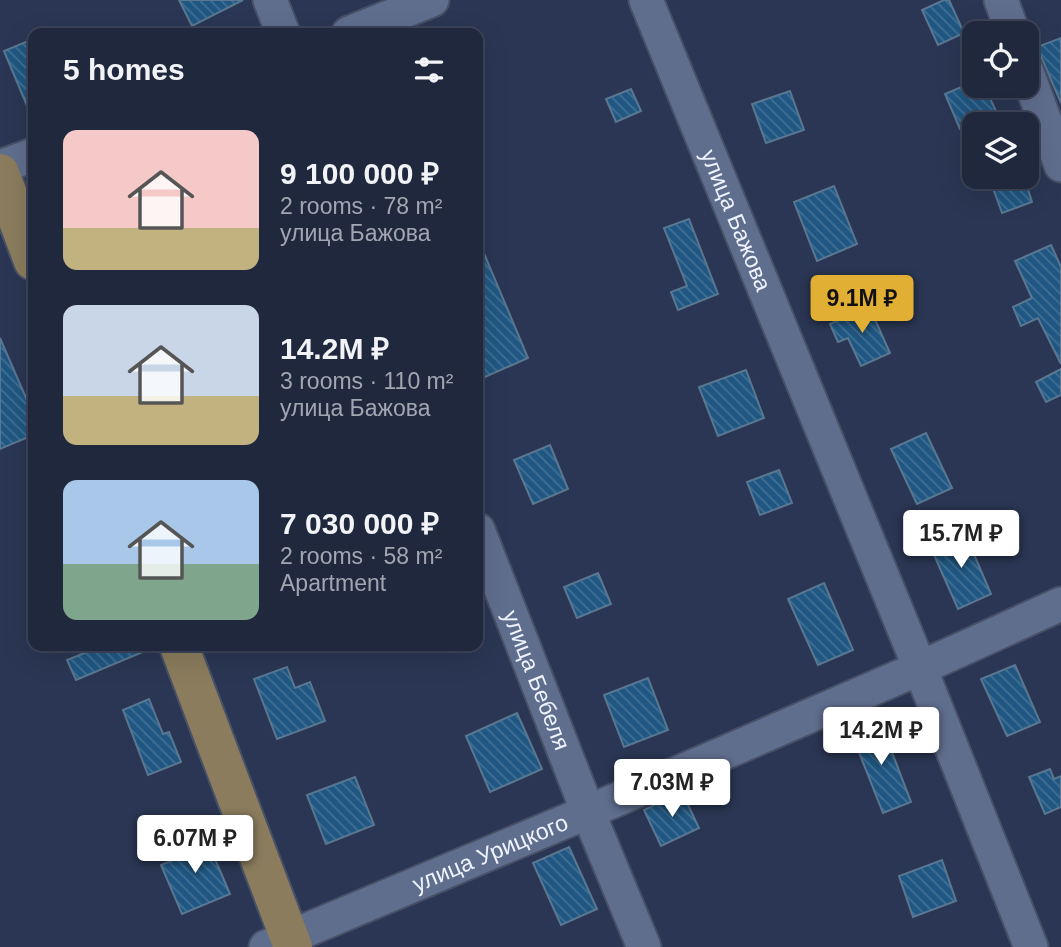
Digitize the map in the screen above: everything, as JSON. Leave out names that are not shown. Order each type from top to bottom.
[{"type":"main road","points":[[0,170],[28,247]]},
{"type":"main road","points":[[181,651],[283,944]]},
{"type":"street","points":[[270,0],[282,28]]},
{"type":"street","points":[[362,28],[432,0]]},
{"type":"street","name":"улица Бажова","points":[[646,0],[920,668],[1031,947]]},
{"type":"street","points":[[1001,0],[1009,21]]},
{"type":"street","points":[[1037,98],[1061,165]]},
{"type":"street","points":[[0,170],[28,157]]},
{"type":"street","name":"улица Бебеля","points":[[483,543],[644,947]]},
{"type":"street","name":"улица Урицкого","points":[[283,944],[920,668],[1061,604]]},
{"type":"building","points":[[179,0],[243,0],[192,26]]},
{"type":"building","points":[[949,0],[962,34],[938,45],[922,10]]},
{"type":"building","points":[[1061,38],[1061,103],[1039,52],[1039,46]]},
{"type":"building","points":[[28,41],[28,108],[4,51]]},
{"type":"building","points":[[962,87],[962,98],[990,98],[997,112],[962,112],[960,129],[945,94]]},
{"type":"building","points":[[631,89],[641,111],[616,122],[606,99]]},
{"type":"building","points":[[790,91],[804,130],[766,143],[752,104]]},
{"type":"building","points":[[834,186],[857,244],[817,261],[794,202]]},
{"type":"building","points":[[993,189],[1028,189],[1032,202],[1002,213]]},
{"type":"building","points":[[689,219],[718,294],[678,310],[671,292],[687,286],[664,228]]},
{"type":"building","points":[[1051,245],[1061,267],[1061,364],[1038,318],[1021,326],[1013,307],[1032,298],[1015,261]]},
{"type":"building","points":[[483,251],[528,358],[485,377],[483,372]]},
{"type":"building","points":[[869,306],[890,353],[861,366],[848,338],[838,342],[830,324]]},
{"type":"building","points":[[0,338],[28,402],[28,437],[0,449]]},
{"type":"building","points":[[1061,369],[1061,395],[1046,402],[1036,382]]},
{"type":"building","points":[[746,370],[764,418],[718,436],[699,387]]},
{"type":"building","points":[[926,433],[952,488],[917,504],[891,449]]},
{"type":"building","points":[[550,445],[568,489],[533,504],[514,460]]},
{"type":"building","points":[[779,470],[792,503],[760,515],[747,482]]},
{"type":"building","points":[[964,531],[991,594],[958,609],[930,546]]},
{"type":"building","points":[[598,573],[611,604],[577,618],[564,587]]},
{"type":"building","points":[[824,583],[853,650],[818,665],[788,599]]},
{"type":"building","points":[[90,651],[145,651],[76,680],[67,660]]},
{"type":"building","points":[[1015,665],[1040,722],[1007,736],[981,679]]},
{"type":"building","points":[[287,667],[295,688],[310,682],[325,721],[277,739],[254,679]]},
{"type":"building","points":[[648,678],[668,730],[624,747],[604,695]]},
{"type":"building","points":[[149,699],[163,734],[169,732],[181,762],[148,775],[123,710]]},
{"type":"building","points":[[517,713],[542,769],[490,792],[466,736]]},
{"type":"building","points":[[880,721],[911,802],[883,813],[851,732]]},
{"type":"building","points":[[1050,769],[1054,779],[1061,776],[1061,807],[1045,814],[1029,777]]},
{"type":"building","points":[[355,777],[374,825],[326,844],[307,795]]},
{"type":"building","points":[[682,792],[699,828],[661,846],[644,810]]},
{"type":"building","points":[[203,831],[230,894],[182,914],[161,865],[185,855],[179,841]]},
{"type":"building","points":[[569,847],[597,909],[561,925],[533,863]]},
{"type":"building","points":[[942,860],[956,901],[913,917],[899,876]]}]
